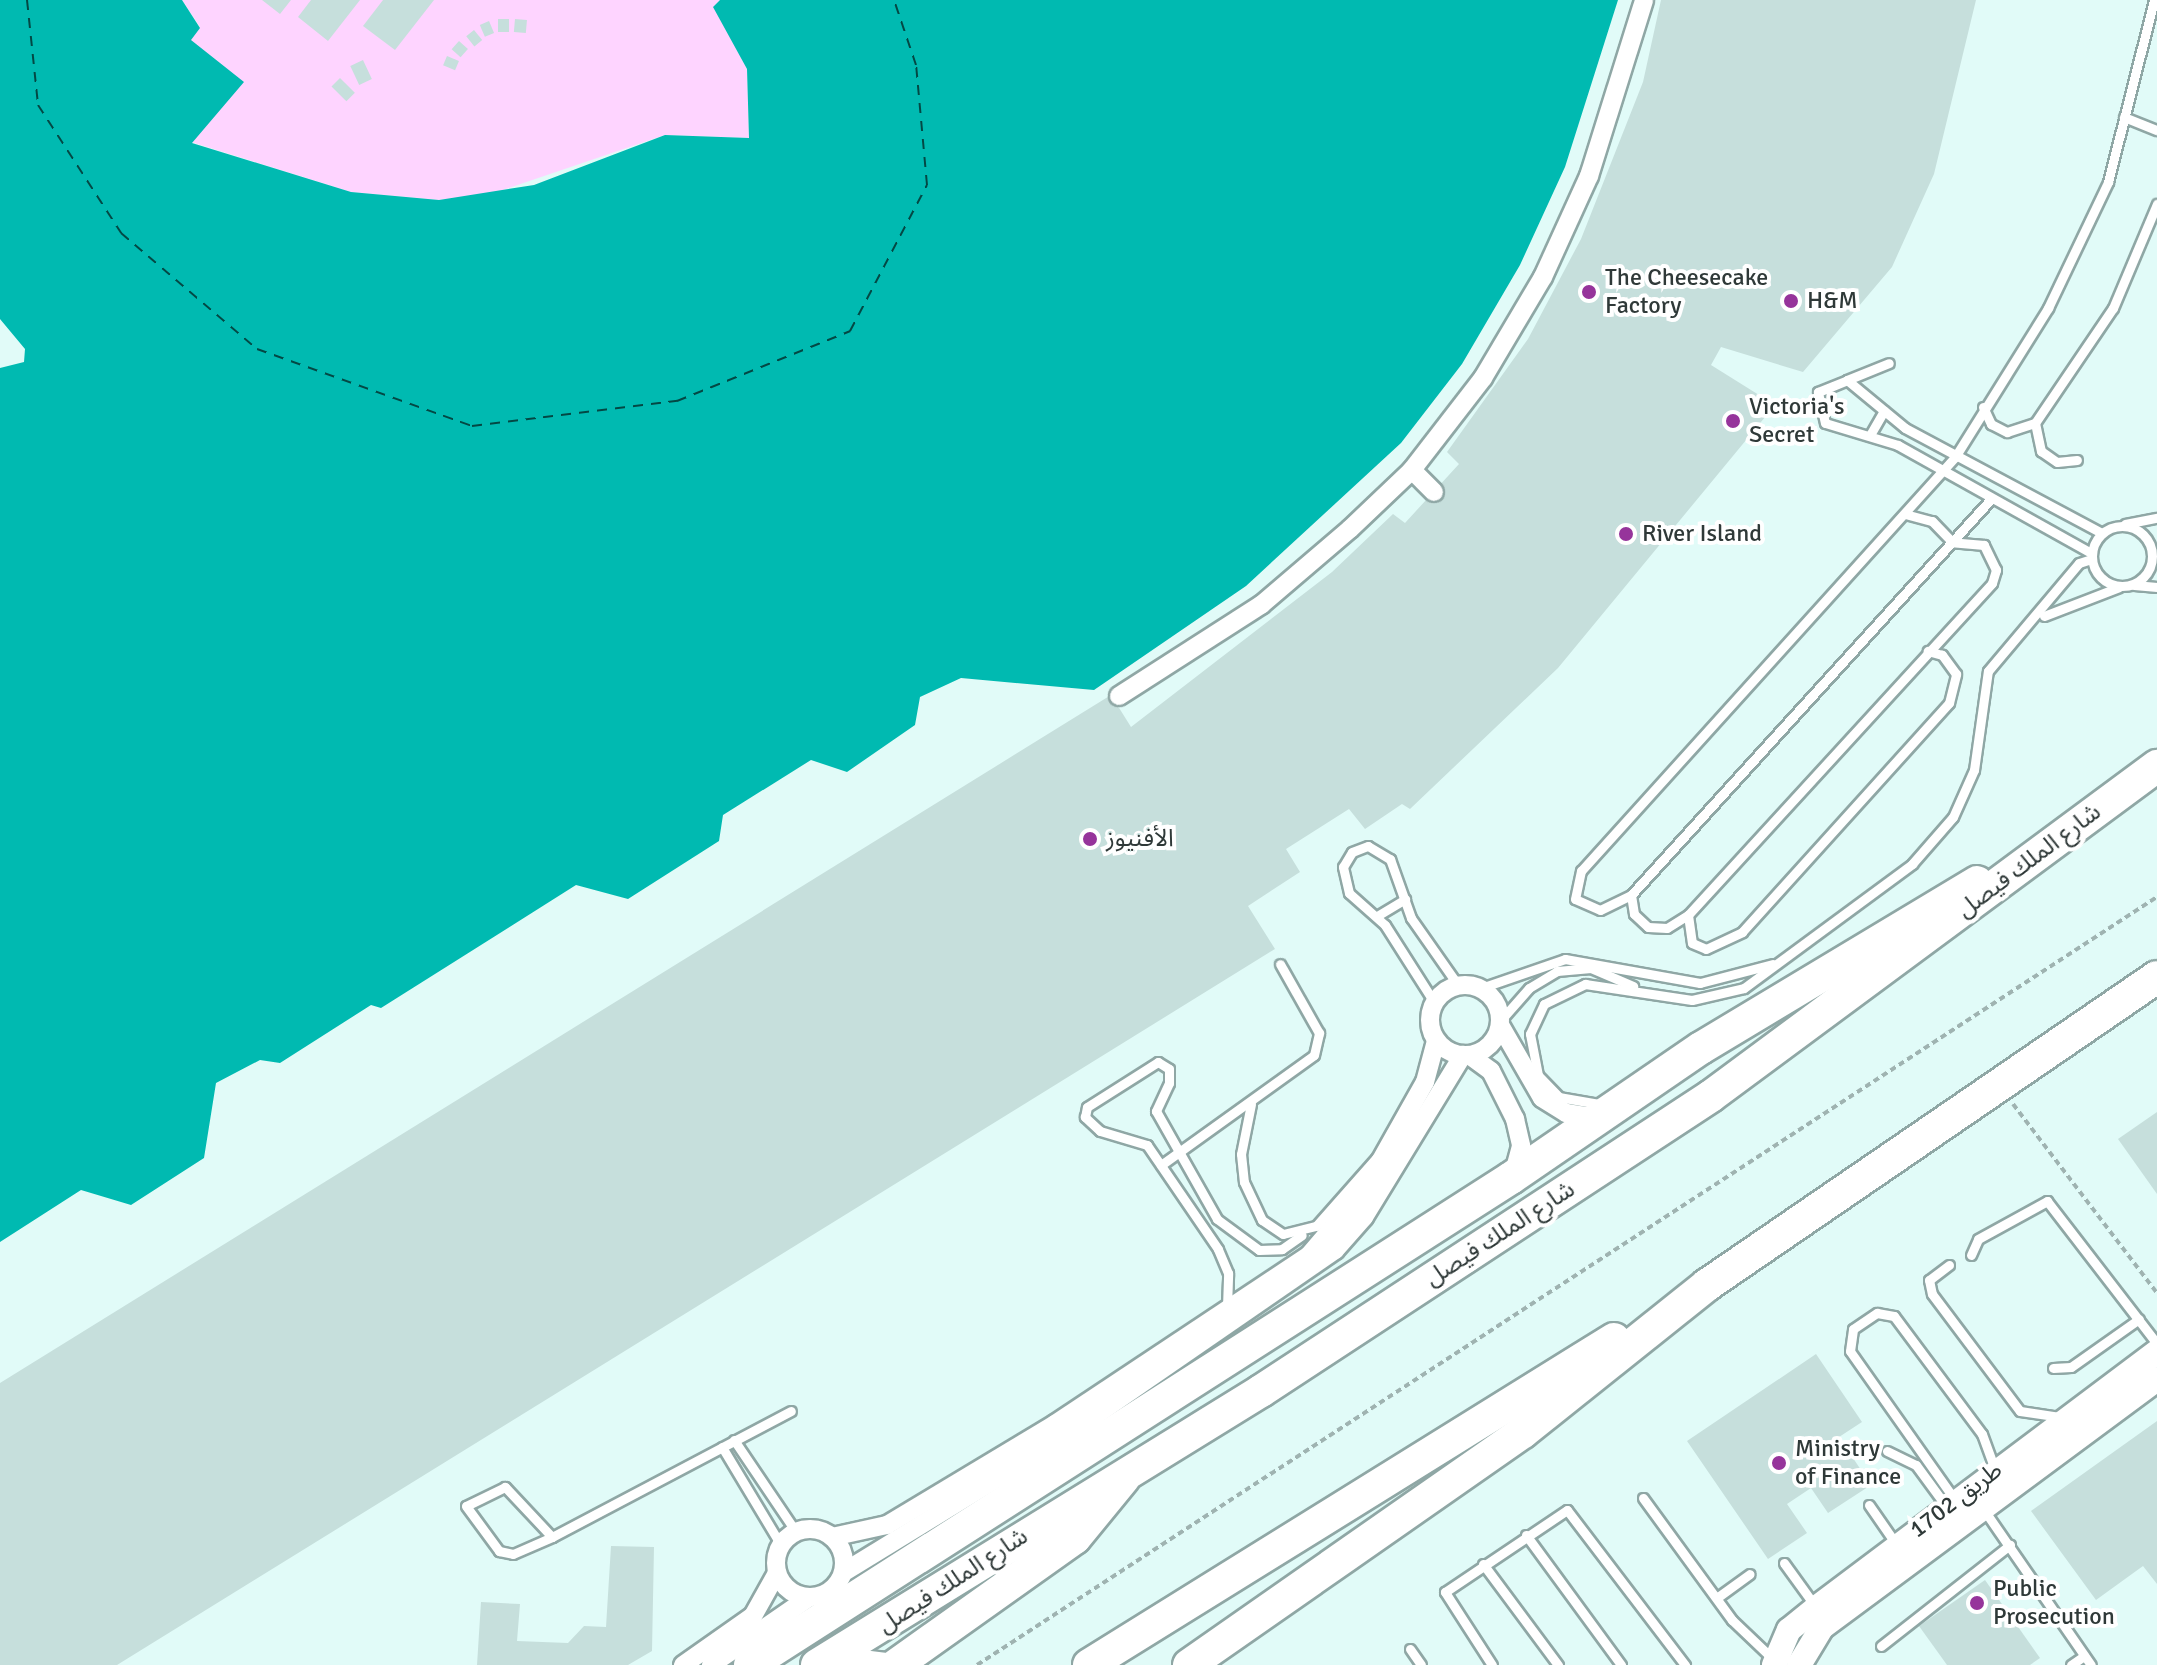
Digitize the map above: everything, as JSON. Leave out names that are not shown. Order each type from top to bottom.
[{"type":"highway","name":"شارع الملك فيصل","points":[[823,1662],[1129,1468],[1261,1391],[1711,1096],[2157,766]]},
{"type":"highway","points":[[750,1665],[1511,1178],[1901,923],[2036,857]]},
{"type":"highway","points":[[1089,1665],[1504,1403],[1707,1285],[2157,977]]},
{"type":"highway","points":[[1189,1665],[1523,1432],[1707,1285]]},
{"type":"highway","points":[[896,1665],[1075,1538],[1113,1500],[1129,1468]]},
{"type":"street","points":[[1119,696],[1261,605],[1412,470],[1483,378],[1543,277],[1589,176],[1644,0]]},
{"type":"street","points":[[1412,470],[1434,492]]},
{"type":"street","points":[[683,1665],[753,1616],[777,1573],[781,1545],[796,1532],[832,1537],[887,1525],[1225,1314],[1325,1241],[1387,1151],[1425,1082],[1436,1041],[1430,1021],[1434,1002],[1458,985],[1481,988],[1541,1088],[1566,1113],[1607,1116]]},
{"type":"street","points":[[711,1665],[808,1598],[826,1594],[844,1572],[1064,1437],[1318,1265],[1364,1217],[1466,1055],[1490,1045],[1500,1023]]},
{"type":"street","points":[[1436,1041],[1491,1071],[1515,1119],[1521,1146],[1511,1178]]},
{"type":"street","name":"طريق 1702","points":[[1799,1665],[1822,1627],[1995,1469],[2157,1352]]},
{"type":"street","name":"طريق 1702","points":[[1774,1662],[1789,1630],[1896,1544],[2157,1379]]},
{"type":"street","points":[[832,1537],[844,1572]]},
{"type":"street","points":[[777,1573],[788,1590],[808,1598]]},
{"type":"street","points":[[823,1662],[886,1665]]},
{"type":"lane","points":[[1991,499],[1631,895],[1590,909],[1575,899],[1574,884],[1945,473],[2062,279],[2108,182],[2154,0]]},
{"type":"lane","points":[[2124,117],[2157,130]]},
{"type":"lane","points":[[1983,407],[1991,424],[2007,432],[2035,423],[2113,308],[2157,204]]},
{"type":"lane","points":[[1889,363],[1818,392],[1818,415],[1836,428],[1870,435],[1945,473],[2091,556],[2107,582],[2157,587]]},
{"type":"lane","points":[[1847,380],[1884,411],[1955,457],[2102,533]]},
{"type":"lane","points":[[1870,435],[1884,411]]},
{"type":"lane","points":[[2035,423],[2041,451],[2057,462],[2077,460]]},
{"type":"lane","points":[[1631,895],[1634,914],[1648,927],[1667,928],[1688,915],[1992,583],[1996,570],[1984,545],[1952,542],[1932,521],[1905,514]]},
{"type":"lane","points":[[1658,1082],[1586,1105],[1541,1088],[1529,1045],[1544,1004],[1585,984],[1710,998],[1744,988],[1901,873],[1940,835],[1974,770],[1988,671],[2079,563],[2091,556],[2102,533],[2157,518]]},
{"type":"lane","points":[[2030,624],[2128,586],[2149,570],[2151,546],[2123,525]]},
{"type":"lane","points":[[1688,915],[1692,943],[1706,949],[1742,932],[1949,703],[1956,674],[1942,655],[1928,651]]},
{"type":"lane","points":[[1434,1002],[1377,916],[1344,882],[1347,859],[1360,848],[1385,852],[1405,899],[1458,985]]},
{"type":"lane","points":[[1377,916],[1405,899]]},
{"type":"lane","points":[[1481,988],[1578,963],[1700,983],[1776,963]]},
{"type":"lane","points":[[1500,1023],[1537,981],[1578,963],[1643,992]]},
{"type":"lane","points":[[1161,1165],[1174,1152],[1251,1104],[1318,1046],[1319,1033],[1280,964]]},
{"type":"lane","points":[[1225,1314],[1224,1261],[1161,1165],[1147,1145],[1100,1131],[1085,1117],[1087,1107],[1158,1062],[1169,1069],[1169,1083],[1156,1111],[1174,1152],[1236,1237],[1271,1251],[1302,1235],[1387,1151]]},
{"type":"lane","points":[[1251,1104],[1241,1154],[1248,1194],[1276,1231],[1302,1235]]},
{"type":"lane","points":[[1971,1255],[1978,1239],[2047,1201],[2157,1344]]},
{"type":"lane","points":[[1949,1265],[1932,1276],[1929,1290],[2020,1411],[2067,1417]]},
{"type":"lane","points":[[1995,1469],[1982,1434],[1894,1316],[1877,1313],[1849,1333],[1847,1346],[1921,1450],[1963,1500],[2010,1545],[2091,1665]]},
{"type":"lane","points":[[2053,1368],[2071,1367],[2139,1319]]},
{"type":"lane","points":[[552,1537],[505,1487],[466,1506],[504,1554],[552,1537],[791,1411]]},
{"type":"lane","points":[[734,1440],[796,1532]]},
{"type":"lane","points":[[722,1447],[781,1545]]},
{"type":"lane","points":[[1909,1460],[1921,1450]]},
{"type":"lane","points":[[1887,1451],[1909,1460],[1963,1500]]},
{"type":"lane","points":[[1643,1498],[1718,1597],[1774,1662]]},
{"type":"lane","points":[[1869,1505],[1896,1544]]},
{"type":"lane","points":[[1492,1665],[1443,1596],[1483,1564],[1562,1511],[1572,1513],[1685,1665]]},
{"type":"lane","points":[[1526,1535],[1621,1665]]},
{"type":"lane","points":[[1881,1646],[2010,1545]]},
{"type":"lane","points":[[1784,1563],[1816,1608]]},
{"type":"lane","points":[[1483,1564],[1558,1665]]},
{"type":"lane","points":[[1718,1597],[1750,1574]]},
{"type":"lane","points":[[1410,1649],[1421,1665]]},
{"type":"lane","points":[[2071,1665],[2084,1656]]},
{"type":"path","points":[[977,1665],[2157,897]]},
{"type":"path","points":[[1998,1086],[2157,1293]]},
{"type":"shaded area","points":[[182,0],[720,0],[714,7],[747,69],[749,138],[665,135],[491,194],[439,200],[351,192],[191,142],[190,40],[200,27]]},
{"type":"water","points":[[0,0],[182,0],[200,28],[191,40],[244,82],[192,143],[351,192],[439,200],[534,185],[665,135],[749,138],[747,69],[713,7],[720,0],[1618,0],[1565,167],[1520,265],[1462,364],[1401,443],[1246,586],[1094,690],[961,678],[920,697],[915,725],[847,772],[811,760],[723,815],[719,841],[628,899],[576,885],[381,1008],[371,1005],[280,1063],[260,1060],[216,1083],[204,1158],[131,1205],[81,1190],[0,1242],[0,368],[24,362],[25,349],[0,319]]},
{"type":"building","points":[[262,0],[291,0],[280,14]]},
{"type":"building","points":[[311,0],[360,0],[328,41],[298,17]]},
{"type":"building","points":[[383,0],[434,0],[395,50],[363,26]]},
{"type":"building","name":"الأفنيوز","points":[[1661,0],[1976,0],[1934,174],[1892,267],[1803,372],[1721,347],[1711,365],[1775,405],[1558,668],[1410,809],[1402,804],[1365,829],[1349,809],[1286,849],[1300,872],[1248,906],[1275,949],[117,1665],[0,1665],[0,1383],[1111,695],[1131,727],[1332,572],[1393,514],[1405,523],[1459,464],[1447,452],[1528,339],[1581,239],[1643,82]]},
{"type":"building","points":[[498,19],[509,19],[509,32],[498,32]]},
{"type":"building","points":[[515,19],[527,20],[526,33],[514,32]]},
{"type":"building","points":[[489,21],[494,33],[485,37],[480,25]]},
{"type":"building","points":[[474,30],[482,40],[474,46],[466,36]]},
{"type":"building","points":[[459,41],[468,49],[461,57],[452,49]]},
{"type":"building","points":[[447,56],[459,61],[455,70],[443,65]]},
{"type":"building","points":[[363,60],[372,79],[359,85],[350,66]]},
{"type":"building","points":[[340,78],[355,93],[346,101],[332,86]]},
{"type":"building","points":[[2157,1112],[2157,1194],[2118,1139]]},
{"type":"building","name":"Ministry of Finance","points":[[1816,1354],[1862,1422],[1839,1437],[1871,1485],[1828,1513],[1811,1488],[1787,1504],[1807,1533],[1768,1559],[1687,1441]]},
{"type":"building","points":[[2157,1421],[2157,1584],[2143,1566],[2096,1600],[2031,1511]]},
{"type":"building","points":[[611,1546],[654,1547],[652,1651],[628,1665],[477,1665],[481,1602],[520,1604],[517,1641],[568,1643],[584,1626],[606,1627]]},
{"type":"building","name":"Public Prosecution","points":[[1985,1580],[2040,1658],[2030,1665],[1947,1665],[1919,1626]]},
{"type":"ferry route","points":[[27,0],[38,105],[121,233],[257,349],[472,426],[677,401],[850,331],[927,185],[916,65],[894,0]]},
{"type":"place","name":"The Cheesecake Factory","points":[[1589,292]]},
{"type":"place","name":"H&M","points":[[1791,301]]},
{"type":"place","name":"Victoria's Secret","points":[[1733,421]]},
{"type":"place","name":"River Island","points":[[1626,534]]},
{"type":"place","name":"الأفنيوز","points":[[1090,839]]},
{"type":"place","name":"Ministry of Finance","points":[[1779,1463]]},
{"type":"place","name":"Public Prosecution","points":[[1977,1603]]}]
